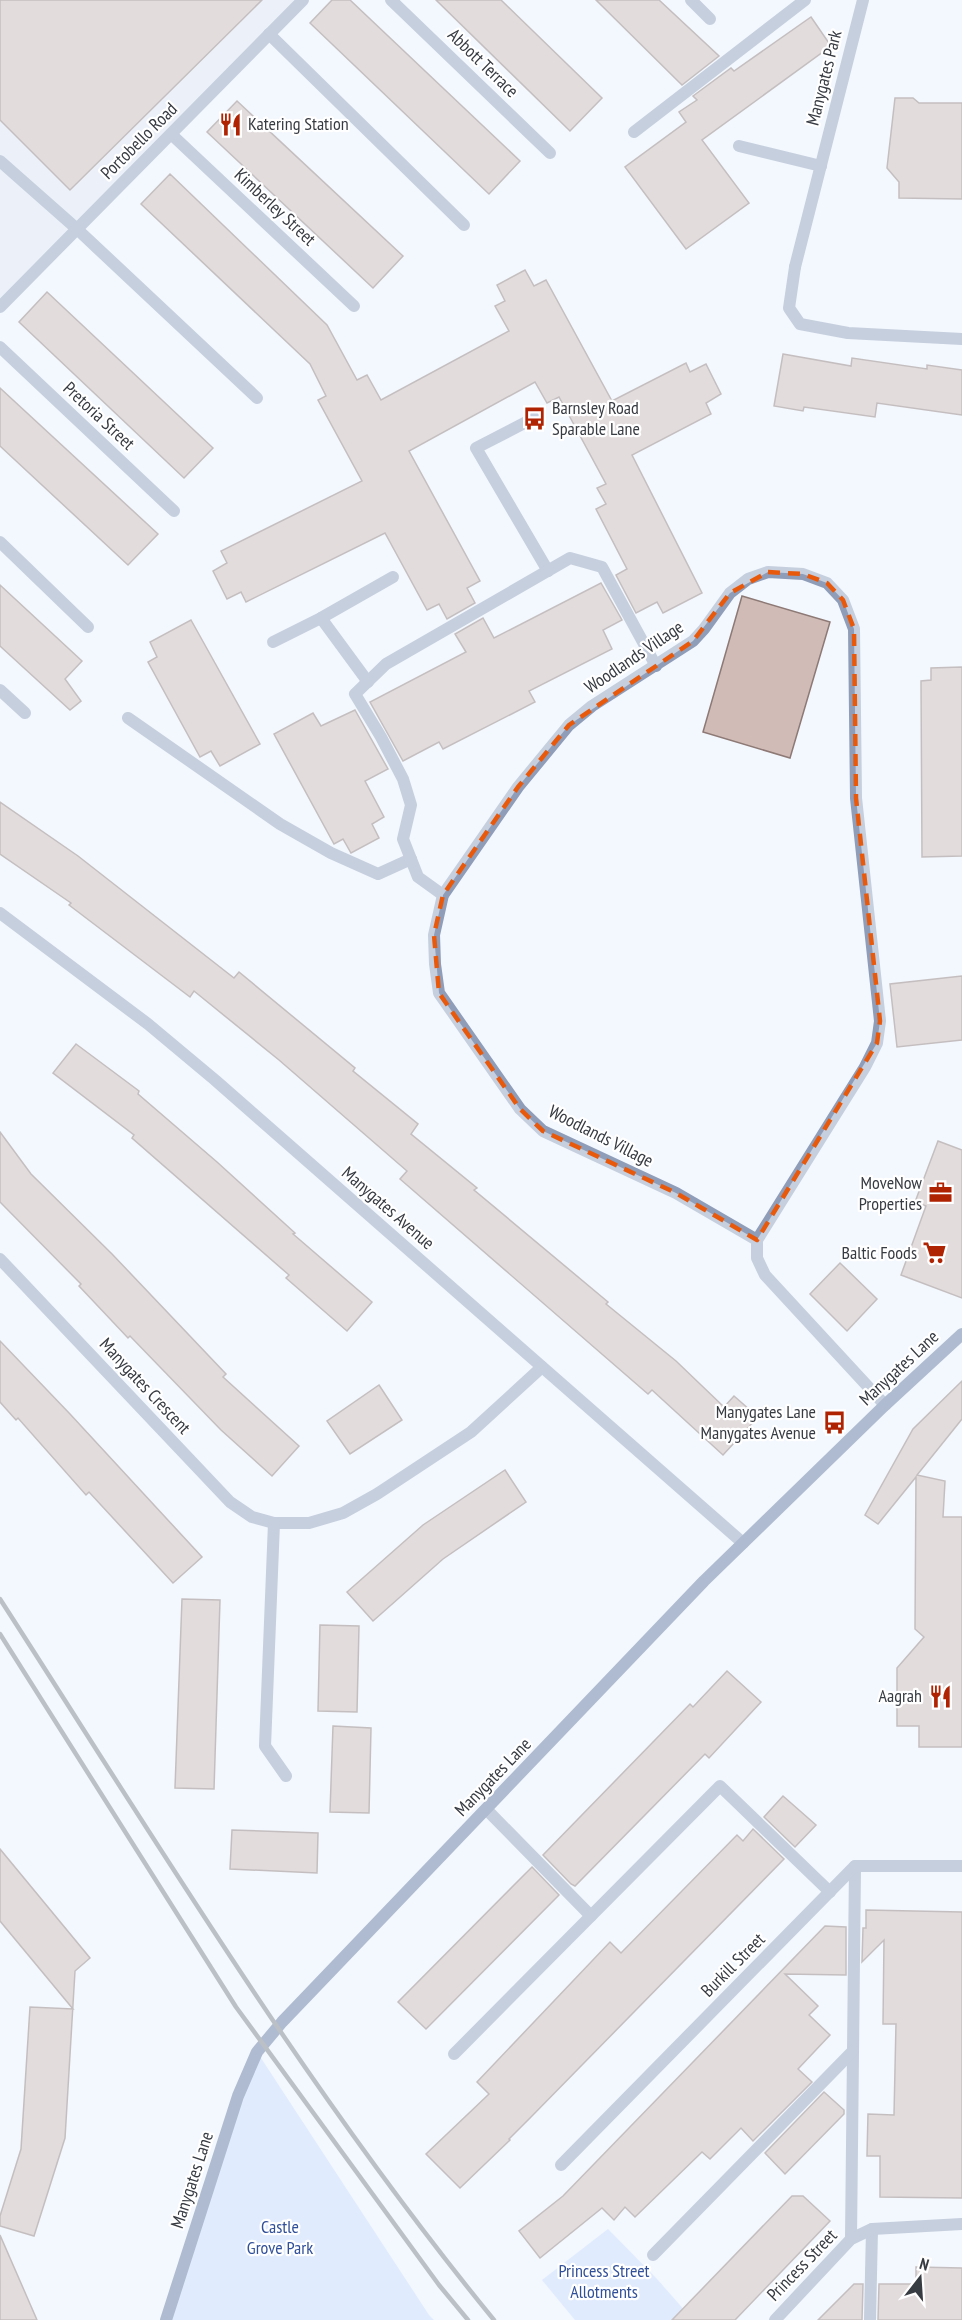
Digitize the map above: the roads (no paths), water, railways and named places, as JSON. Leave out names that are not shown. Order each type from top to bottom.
[{"type":"street","name":"Portobello Road","points":[[0,307],[303,0]]},
{"type":"street","name":"Abbott Terrace","points":[[392,0],[550,153]]},
{"type":"street","points":[[691,0],[710,19]]},
{"type":"street","points":[[634,132],[805,0]]},
{"type":"street","name":"Manygates Park","points":[[863,0],[795,267],[789,308],[800,324],[848,333],[962,339]]},
{"type":"street","points":[[269,34],[464,225]]},
{"type":"street","name":"Kimberley Street","points":[[171,134],[354,306]]},
{"type":"street","points":[[739,146],[821,166]]},
{"type":"street","points":[[0,161],[77,229],[257,398]]},
{"type":"street","name":"Pretoria Street","points":[[0,347],[174,511]]},
{"type":"street","points":[[534,418],[476,448],[548,571]]},
{"type":"street","points":[[0,542],[88,627]]},
{"type":"street","points":[[443,895],[418,877],[403,839],[411,805],[403,779],[356,694],[386,664],[570,558],[602,567],[656,666]]},
{"type":"street","name":"Woodlands Village","points":[[768,572],[803,574],[827,583],[843,600],[854,629],[856,798],[880,1021],[877,1043],[865,1066],[757,1240],[676,1192],[543,1131],[520,1109],[439,993],[434,935],[443,895],[518,787],[569,725],[592,706],[693,641],[730,592],[748,579],[768,572]]},
{"type":"street","points":[[273,642],[393,577]]},
{"type":"street","points":[[321,618],[368,682]]},
{"type":"street","points":[[0,690],[25,713]]},
{"type":"street","points":[[128,718],[280,824],[331,853],[378,873],[411,859]]},
{"type":"street","name":"Manygates Avenue","points":[[2,917],[148,1024],[190,1059],[743,1543]]},
{"type":"street","points":[[757,1240],[757,1258],[765,1275],[885,1405]]},
{"type":"street","name":"Manygates Crescent","points":[[0,1258],[230,1502],[252,1517],[274,1523],[309,1523],[343,1513],[377,1494],[471,1432],[542,1367]]},
{"type":"street","name":"Manygates Lane","points":[[166,2320],[238,2096],[257,2052],[282,2022],[696,1589],[885,1405],[962,1334]]},
{"type":"street","points":[[274,1523],[265,1746],[286,1776]]},
{"type":"street","points":[[454,2054],[720,1786],[830,1892]]},
{"type":"street","points":[[487,1810],[591,1916]]},
{"type":"street","points":[[851,2239],[855,1866],[962,1866]]},
{"type":"street","name":"Burkill Street","points":[[561,2165],[855,1866]]},
{"type":"street","points":[[653,2255],[853,2051]]},
{"type":"street","name":"Princess Street","points":[[775,2320],[851,2239],[872,2229],[962,2224]]},
{"type":"street","points":[[870,2320],[872,2229]]},
{"type":"railway","points":[[0,1599],[177,1875],[298,2057],[426,2234],[494,2320]]},
{"type":"railway","points":[[0,1634],[236,2007],[439,2285],[468,2320]]},
{"type":"place","name":"Katering Station","points":[[230,124]]},
{"type":"place","name":"Barnsley Road Sparable Lane","points":[[534,418]]},
{"type":"place","name":"MoveNow Properties","points":[[940,1193]]},
{"type":"place","name":"Baltic Foods","points":[[935,1253]]},
{"type":"place","name":"Manygates Lane Manygates Avenue","points":[[834,1422]]},
{"type":"place","name":"Aagrah","points":[[940,1696]]},
{"type":"park label","name":"Castle Grove Park","points":[[280,2237]]},
{"type":"park label","name":"Princess Street Allotments","points":[[604,2281]]}]
